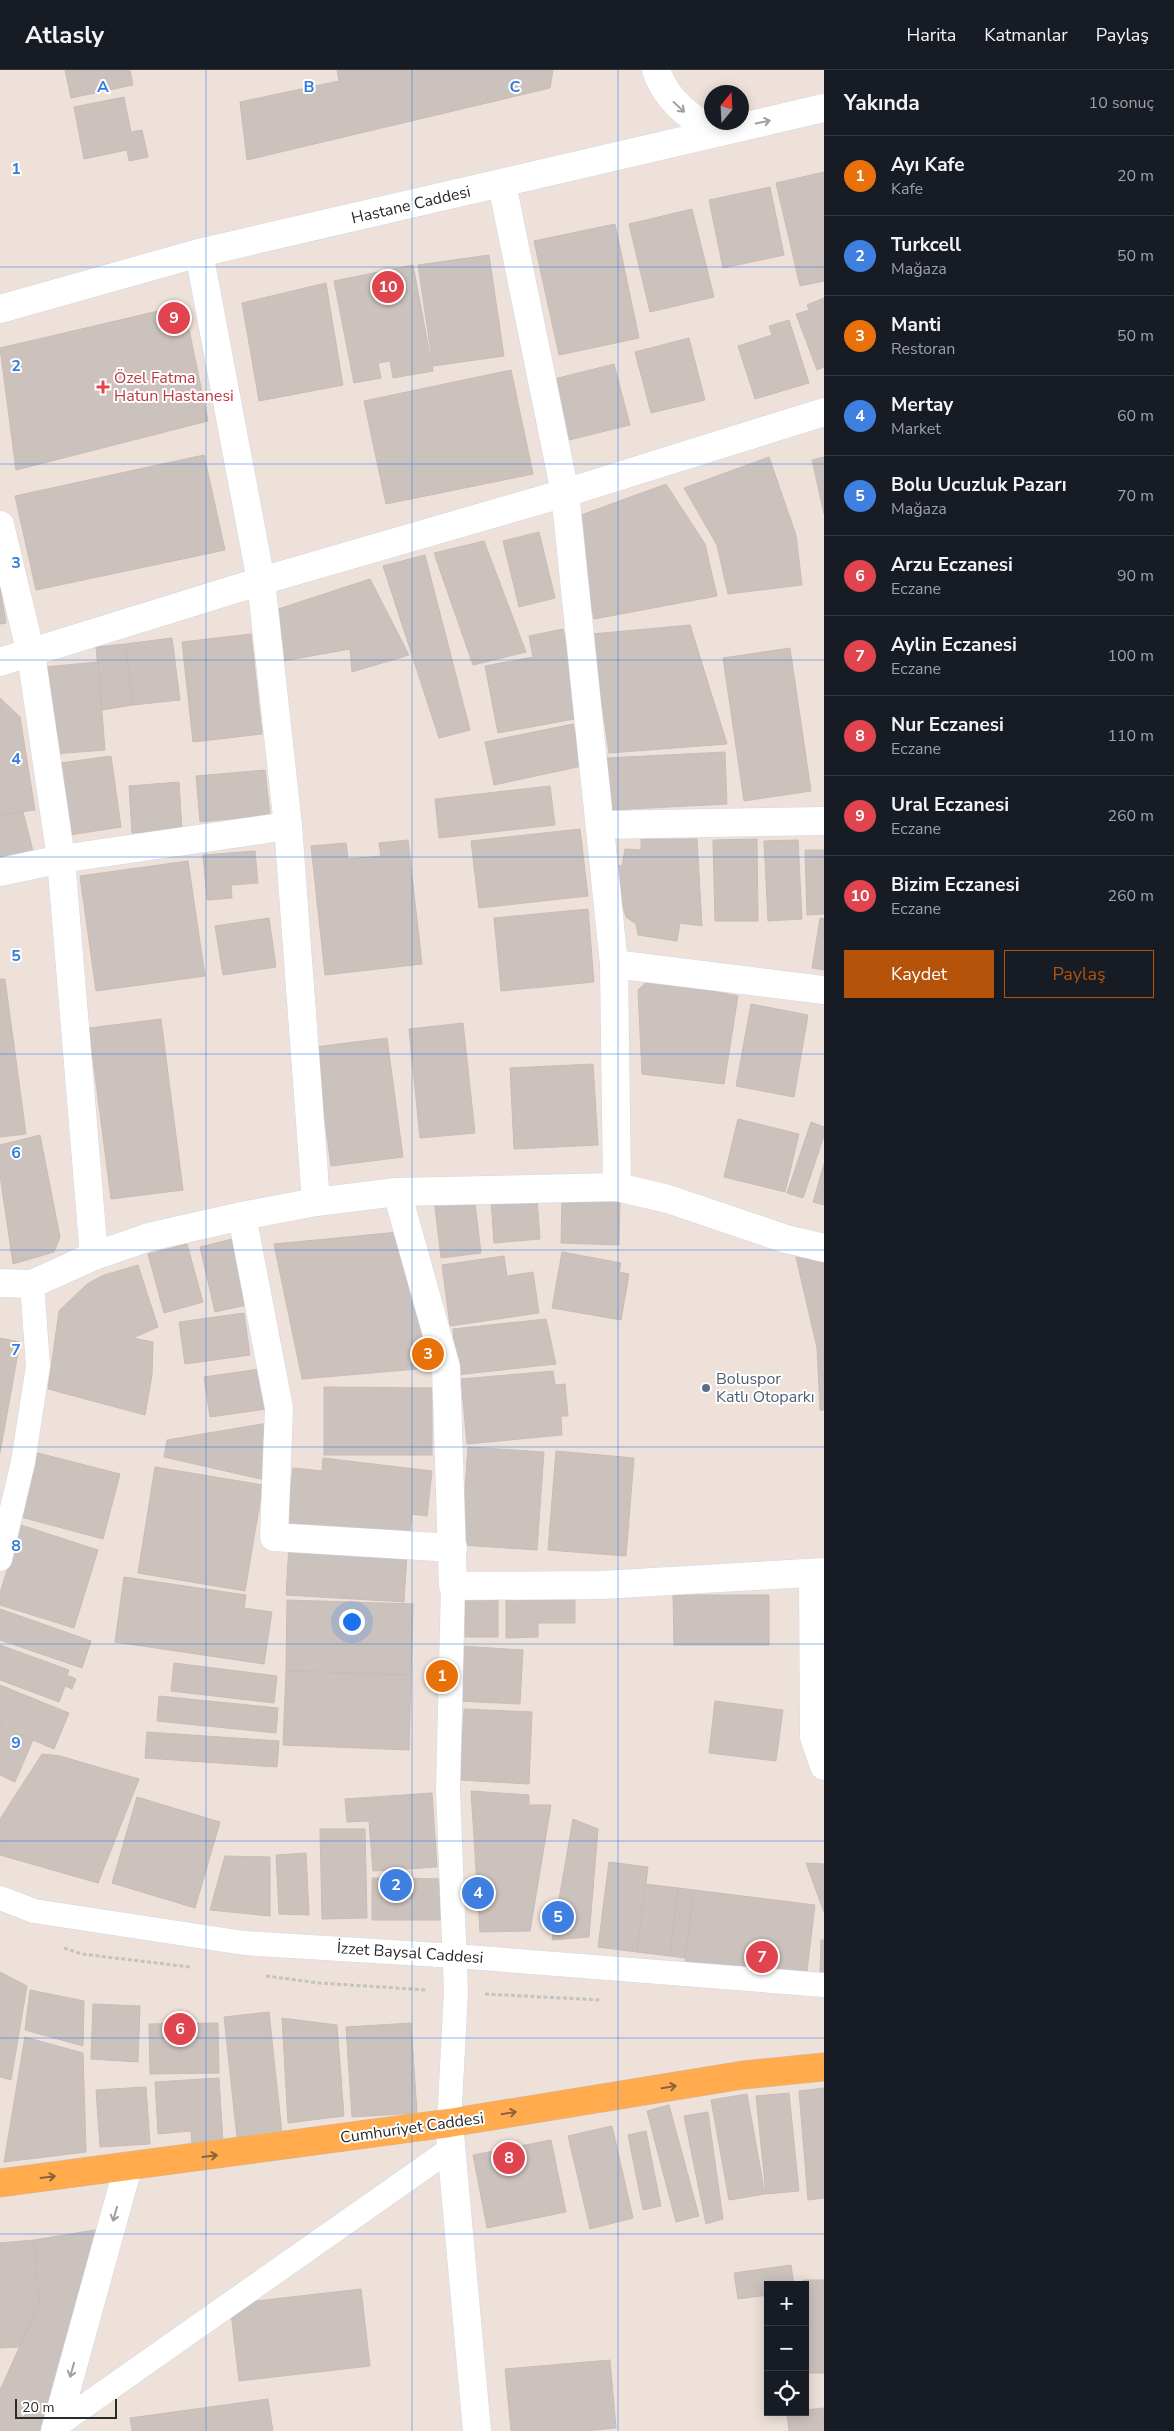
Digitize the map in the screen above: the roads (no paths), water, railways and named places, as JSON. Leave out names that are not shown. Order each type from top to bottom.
[{"type":"main road","name":"Cumhuriyet Caddesi","points":[[0,2183],[128,2167],[450,2135],[743,2074],[824,2067]]},
{"type":"street","points":[[656,70],[672,100],[691,118],[715,132]]},
{"type":"street","name":"Hastane Caddesi","points":[[0,309],[199,253],[824,108]]},
{"type":"street","points":[[502,184],[565,492],[614,964],[617,1187]]},
{"type":"street","points":[[199,253],[260,581],[288,826],[316,1202]]},
{"type":"street","points":[[0,662],[31,654],[260,581],[565,492],[824,412]]},
{"type":"street","points":[[0,524],[31,654],[62,859],[94,1256]]},
{"type":"street","points":[[601,825],[824,821]]},
{"type":"street","points":[[0,872],[62,859],[288,826]]},
{"type":"street","points":[[614,964],[824,990]]},
{"type":"street","points":[[0,1284],[32,1284],[94,1256],[149,1238],[242,1216],[316,1202],[397,1192],[617,1187],[668,1199],[786,1239],[824,1248]]},
{"type":"street","points":[[397,1192],[446,1367],[453,1548],[448,1790],[456,1992],[450,2135],[477,2431]]},
{"type":"street","points":[[242,1216],[279,1408],[274,1537],[453,1548]]},
{"type":"street","points":[[0,1559],[23,1462],[38,1366],[32,1284]]},
{"type":"street","points":[[453,1586],[602,1585],[818,1572],[814,1737],[824,1766]]},
{"type":"street","name":"İzzet Baysal Caddesi","points":[[0,1898],[34,1911],[244,1943],[455,1956],[824,1985]]},
{"type":"street","points":[[56,2428],[450,2135]]},
{"type":"street","points":[[56,2428],[128,2167]]},
{"type":"place","name":"Bizim Eczanesi","points":[[388,287]]},
{"type":"place","name":"Ural Eczanesi","points":[[174,318]]},
{"type":"place","name":"Özel Fatma Hatun Hastanesi","points":[[103,387]]},
{"type":"place","name":"Manti","points":[[428,1354]]},
{"type":"place","name":"Boluspor Katlı Otoparkı","points":[[706,1388]]},
{"type":"place","name":"Ayı Kafe","points":[[442,1676]]},
{"type":"place","name":"Turkcell","points":[[396,1885]]},
{"type":"place","name":"Mertay","points":[[478,1893]]},
{"type":"place","name":"Bolu Ucuzluk Pazarı","points":[[558,1917]]},
{"type":"place","name":"Aylin Eczanesi","points":[[762,1957]]},
{"type":"place","name":"Arzu Eczanesi","points":[[180,2029]]},
{"type":"place","name":"Nur Eczanesi","points":[[509,2158]]}]
